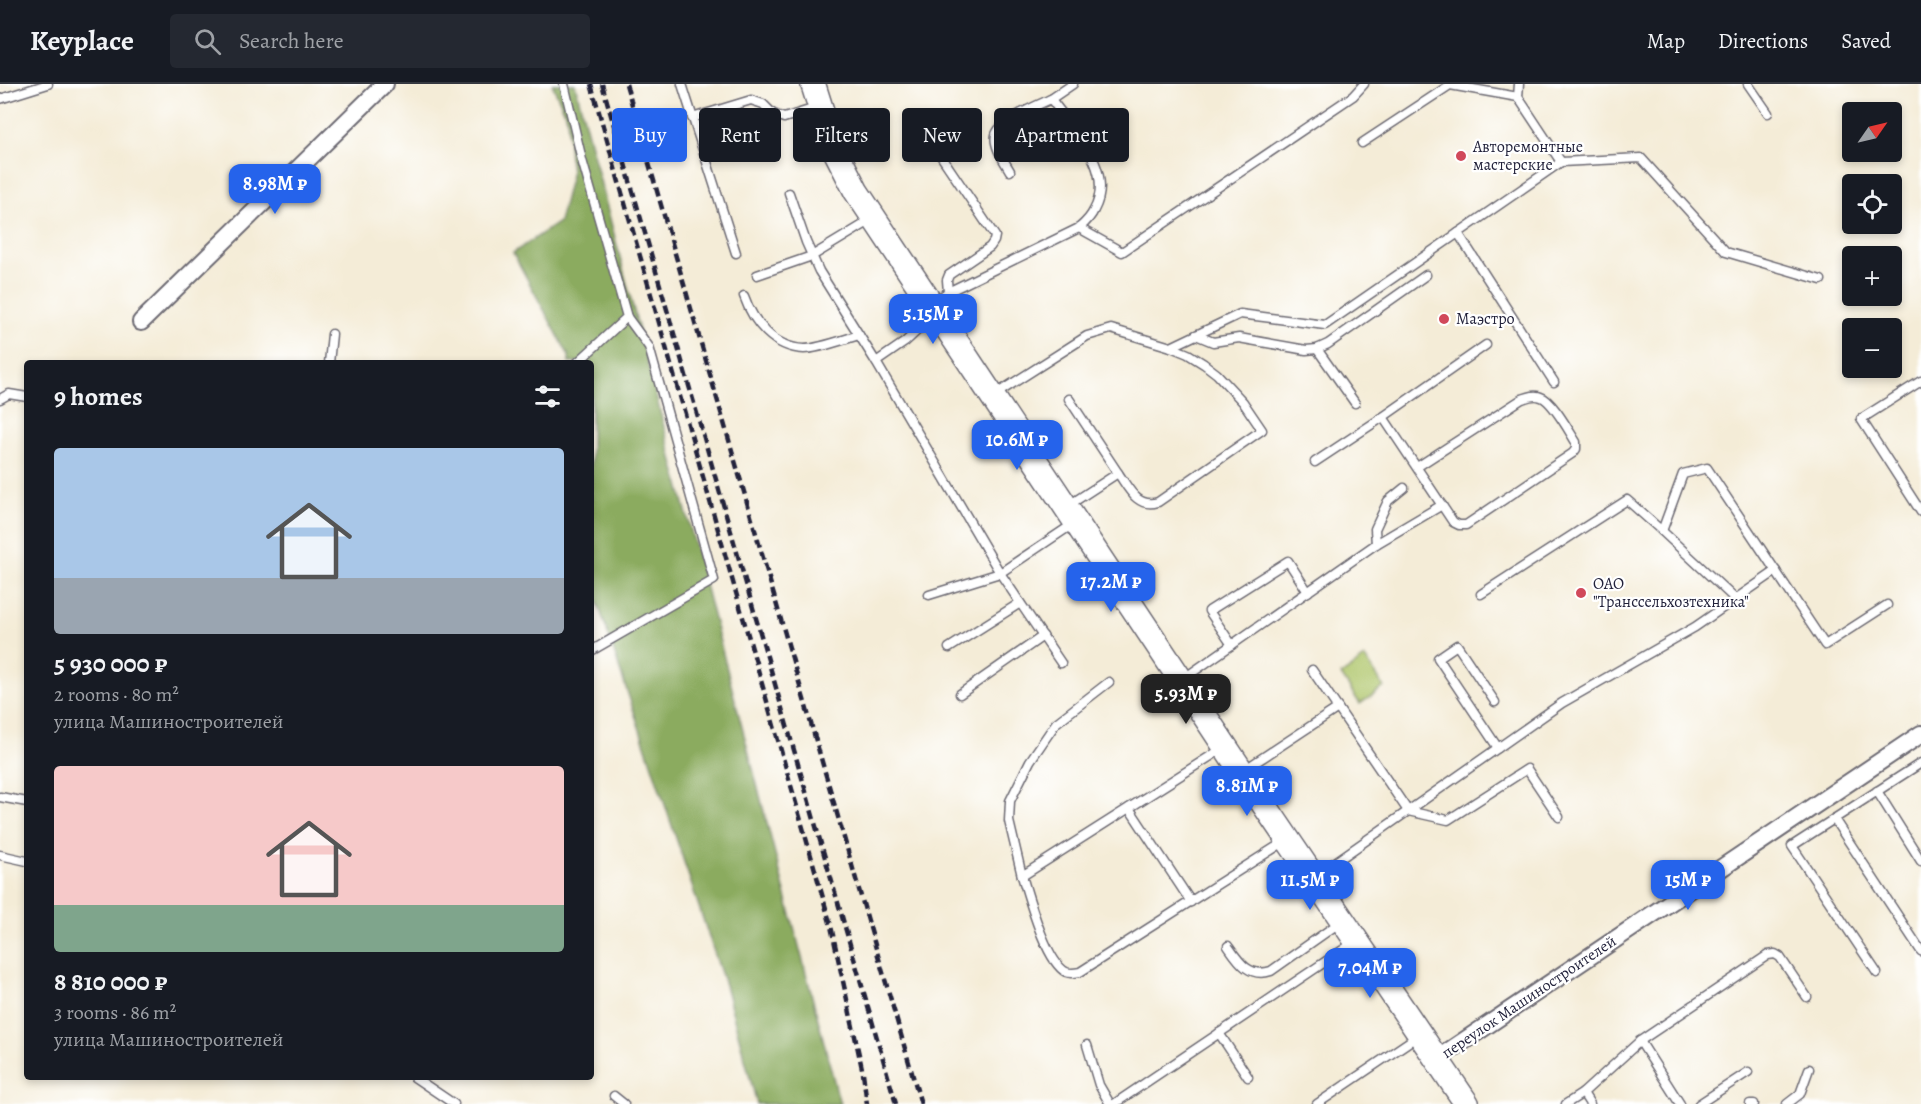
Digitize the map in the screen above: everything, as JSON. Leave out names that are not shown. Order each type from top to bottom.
[{"type":"main road","points":[[813,84],[832,144],[856,191],[938,303],[993,396],[1071,515],[1312,878],[1467,1104]]},
{"type":"street","points":[[141,322],[385,84]]},
{"type":"street","name":"переулок Машиностроителей","points":[[1437,1059],[1921,734]]},
{"type":"lane","points":[[0,99],[48,84]]},
{"type":"lane","points":[[564,84],[582,160],[627,317],[649,347],[714,580],[594,649]]},
{"type":"lane","points":[[682,84],[736,253]]},
{"type":"lane","points":[[1010,171],[996,143],[999,129],[1073,84]]},
{"type":"lane","points":[[1079,228],[1122,252],[1353,96],[1364,84]]},
{"type":"lane","points":[[1519,84],[1518,97],[1561,162]]},
{"type":"lane","points":[[1748,84],[1768,113]]},
{"type":"lane","points":[[1362,143],[1450,85],[1518,97]]},
{"type":"lane","points":[[938,303],[1079,228],[1093,213],[1098,203],[1099,178],[1091,153],[1077,131],[1051,99]]},
{"type":"lane","points":[[692,118],[752,100],[763,104],[774,114],[784,118],[820,107]]},
{"type":"lane","points":[[1171,347],[1240,314],[1325,325],[1561,162],[1641,158],[1726,252],[1821,280]]},
{"type":"lane","points":[[876,362],[905,342],[938,303],[949,275],[990,247],[994,241],[995,236],[945,162]]},
{"type":"lane","points":[[789,193],[812,256],[1000,573],[1061,663]]},
{"type":"lane","points":[[757,274],[812,256],[874,218]]},
{"type":"lane","points":[[1458,232],[1554,382]]},
{"type":"lane","points":[[1196,335],[1212,342],[1239,338],[1306,350],[1317,349],[1328,344],[1426,275]]},
{"type":"lane","points":[[744,296],[752,315],[759,324],[777,340],[790,346],[806,349],[859,335]]},
{"type":"lane","points":[[579,360],[627,317]]},
{"type":"lane","points":[[993,396],[1087,336],[1111,329],[1188,354],[1217,374],[1243,402],[1262,430],[1152,504],[1140,502],[1135,498],[1069,399]]},
{"type":"lane","points":[[329,360],[332,334]]},
{"type":"lane","points":[[1315,462],[1486,345]]},
{"type":"lane","points":[[1317,349],[1355,403]]},
{"type":"lane","points":[[1921,381],[1861,419],[1921,512]]},
{"type":"lane","points":[[0,399],[9,393],[24,396]]},
{"type":"lane","points":[[1383,417],[1442,506],[1459,525],[1466,525],[1573,453],[1576,449],[1576,442],[1549,402],[1541,397],[1532,396],[1522,399],[1417,467]]},
{"type":"lane","points":[[1662,531],[1683,474],[1707,468],[1825,645],[1887,605]]},
{"type":"lane","points":[[929,595],[1000,573],[1118,473]]},
{"type":"lane","points":[[1376,544],[1375,529],[1388,501],[1404,488]]},
{"type":"lane","points":[[1481,594],[1626,500],[1735,599]]},
{"type":"lane","points":[[1181,681],[1376,544],[1442,506]]},
{"type":"lane","points":[[1232,645],[1209,611],[1288,561],[1308,592]]},
{"type":"lane","points":[[1312,878],[1562,703],[1695,627],[1776,571]]},
{"type":"lane","points":[[949,648],[1020,603]]},
{"type":"lane","points":[[960,694],[1043,636]]},
{"type":"lane","points":[[1495,702],[1457,645],[1438,658],[1498,748]]},
{"type":"lane","points":[[1312,670],[1408,811],[1448,820],[1527,769],[1559,817]]},
{"type":"lane","points":[[1109,682],[1056,723],[1030,760],[1010,801],[1009,821],[1022,876],[1038,926],[1050,954],[1063,970],[1073,974],[1080,972],[1287,840]]},
{"type":"lane","points":[[1242,772],[1338,708]]},
{"type":"lane","points":[[1022,876],[1225,747]]},
{"type":"lane","points":[[1877,973],[1792,846],[1920,766]]},
{"type":"lane","points":[[1877,791],[1921,861]]},
{"type":"lane","points":[[0,798],[24,802]]},
{"type":"lane","points":[[1129,808],[1191,902]]},
{"type":"lane","points":[[1834,819],[1921,951]]},
{"type":"lane","points":[[0,855],[24,860]]},
{"type":"lane","points":[[1228,945],[1248,970],[1264,974],[1349,931]]},
{"type":"lane","points":[[1087,1045],[1099,1085],[1112,1104],[1219,1034],[1349,931]]},
{"type":"lane","points":[[1566,1104],[1583,1093],[1640,1041],[1771,954],[1777,954],[1780,957],[1807,997]]},
{"type":"lane","points":[[1219,1034],[1248,1077]]},
{"type":"lane","points":[[1317,1104],[1420,1035]]},
{"type":"lane","points":[[1640,1041],[1680,1104]]},
{"type":"lane","points":[[1787,1104],[1800,1094],[1809,1070]]},
{"type":"lane","points":[[1699,1104],[1748,1072]]},
{"type":"lane","points":[[418,1080],[454,1104]]},
{"type":"lane","points":[[1583,1093],[1590,1104]]},
{"type":"lane","points":[[614,1096],[624,1104]]},
{"type":"green space","points":[[552,84],[575,84],[840,1104],[757,1104],[725,985],[594,592],[594,360],[569,360],[569,356],[513,253],[559,222],[571,175],[567,117]]},
{"type":"green space","points":[[1365,658],[1384,687],[1360,704],[1341,675]]},
{"type":"railway","points":[[591,84],[831,926],[863,1073],[867,1104]]},
{"type":"railway","points":[[602,84],[896,1104]]},
{"type":"railway","points":[[626,84],[921,1104]]},
{"type":"place","name":"Авторемонтные мастерские","points":[[1461,156]]},
{"type":"place","name":"Маэстро","points":[[1444,319]]},
{"type":"place","name":"ОАО \"Транссельхозтехника\"","points":[[1581,593]]}]
